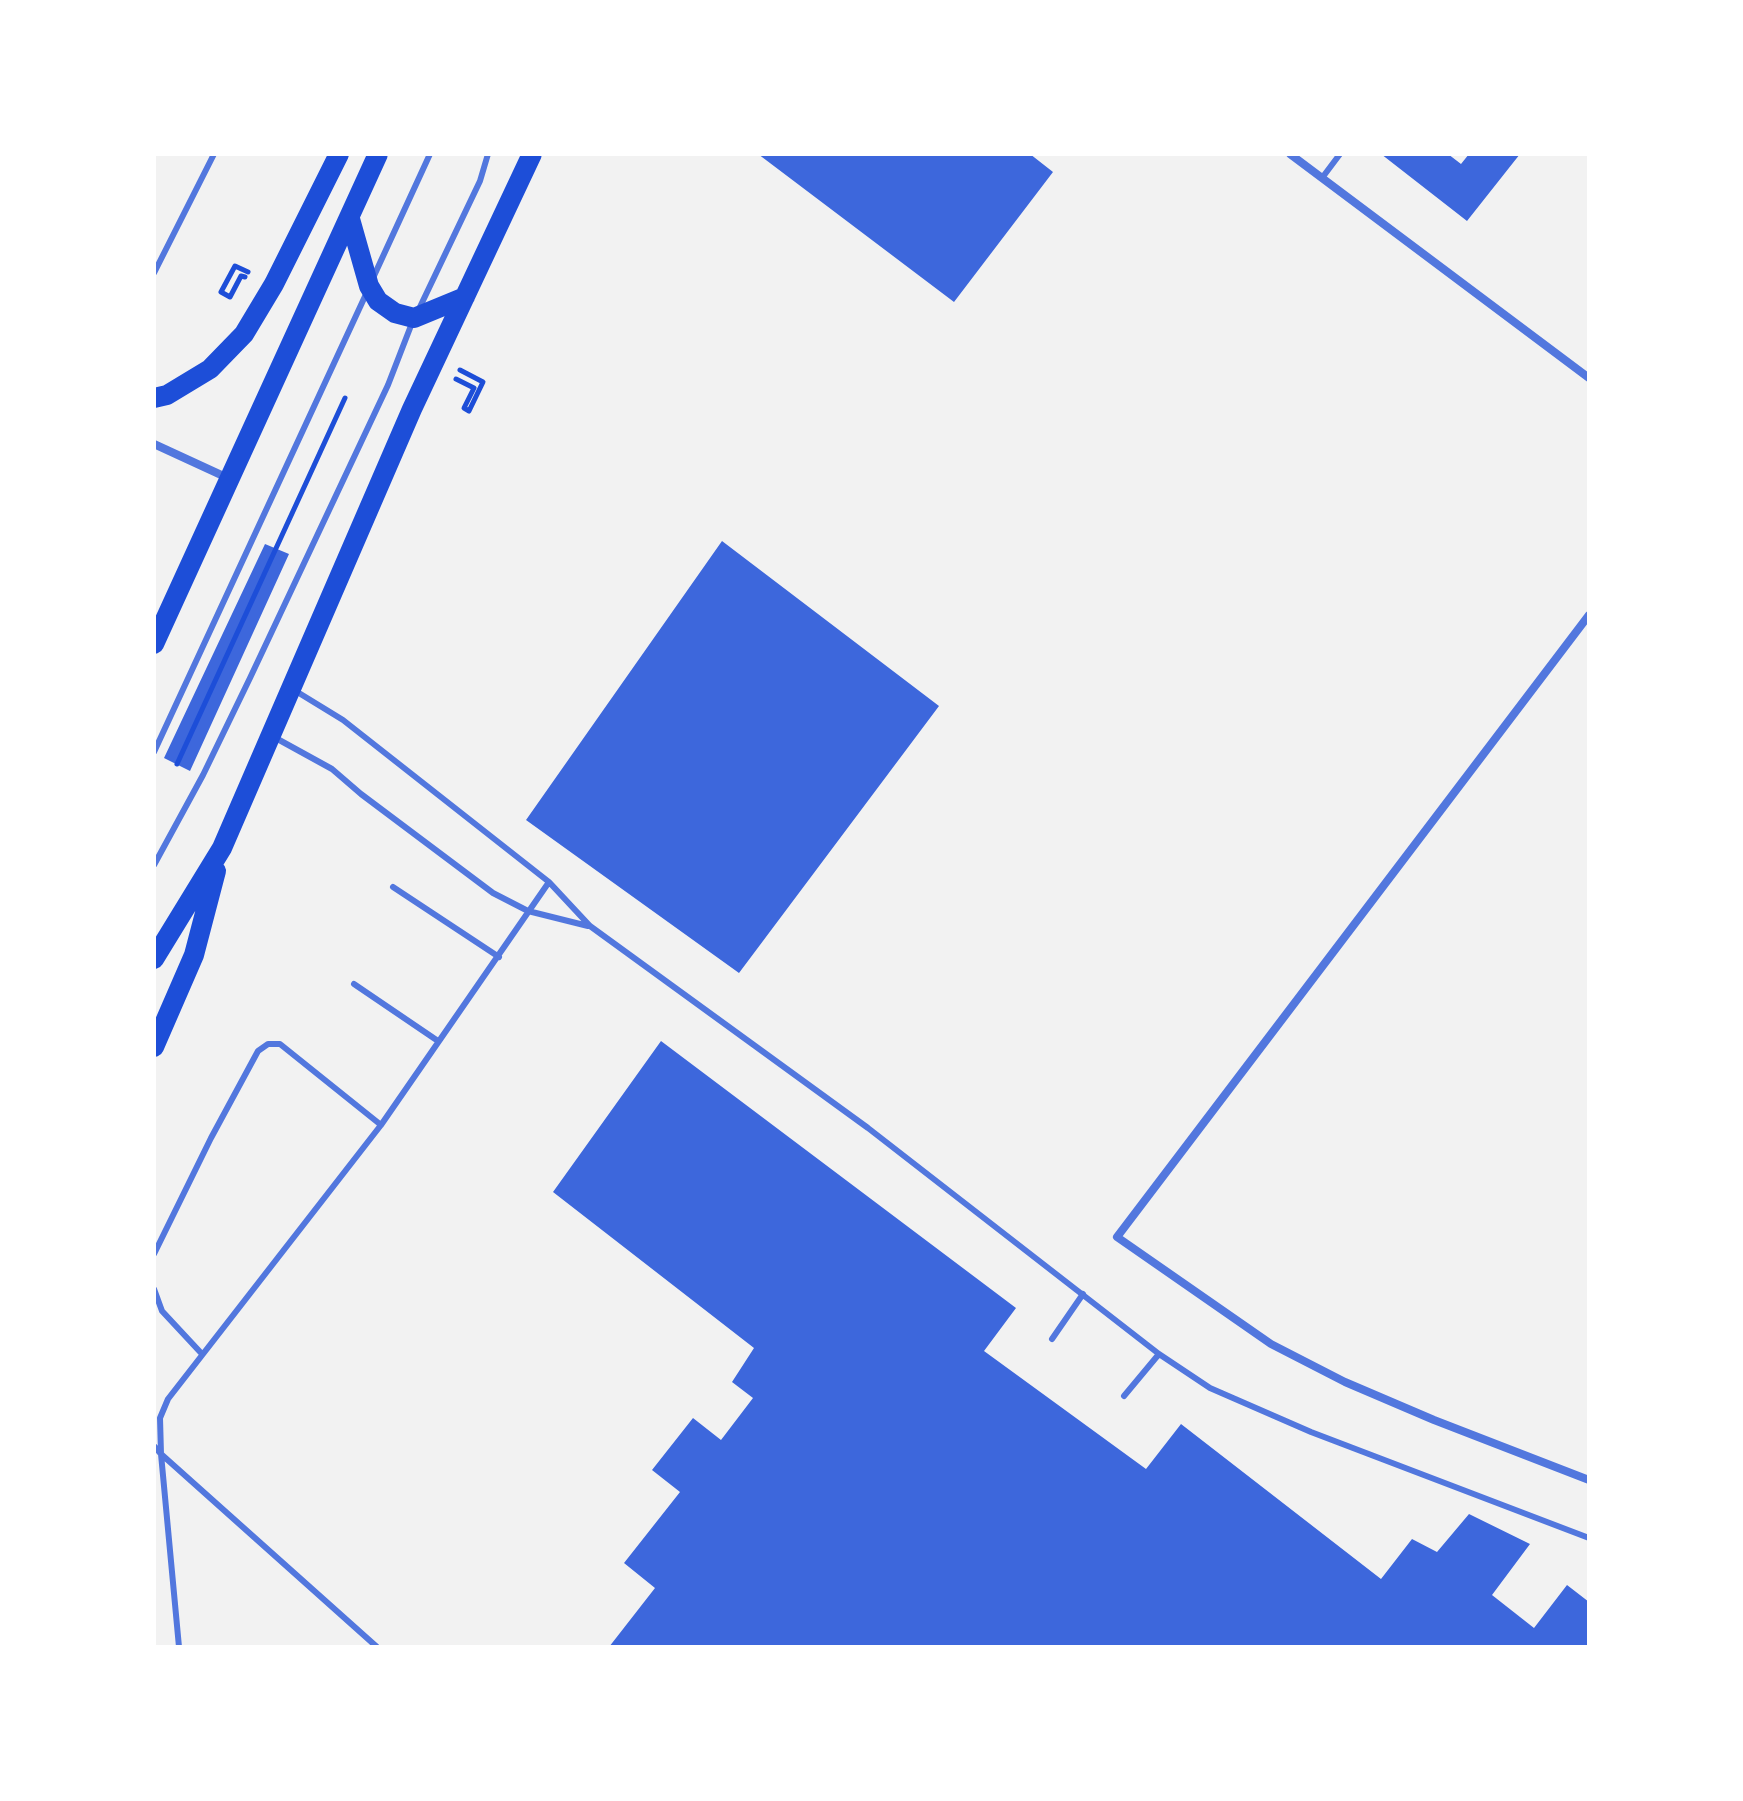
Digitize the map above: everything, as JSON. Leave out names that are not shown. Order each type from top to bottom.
[{"type":"main road","points":[[154,398],[167,395],[210,369],[244,334],[274,284],[339,154]]},
{"type":"main road","points":[[154,644],[378,154]]},
{"type":"main road","points":[[154,1047],[194,955],[222,848],[269,735],[412,409],[532,154]]},
{"type":"main road","points":[[350,219],[369,286],[378,301],[395,313],[414,318],[465,297]]},
{"type":"main road","points":[[154,959],[222,848]]},
{"type":"street","points":[[1290,154],[1589,378]]},
{"type":"street","points":[[154,444],[230,480]]},
{"type":"street","points":[[1589,615],[1117,1237],[1271,1344],[1295,1357],[1434,1420],[1589,1480]]},
{"type":"lane","points":[[154,273],[214,154]]},
{"type":"lane","points":[[154,752],[430,154]]},
{"type":"lane","points":[[154,865],[203,775],[388,385],[414,318],[480,181],[488,154]]},
{"type":"lane","points":[[1322,178],[1340,154]]},
{"type":"lane","points":[[291,688],[343,720],[549,882],[590,926],[868,1128],[1159,1354],[1210,1388],[1311,1432],[1589,1538]]},
{"type":"lane","points":[[269,735],[332,769],[493,893],[528,911],[590,926]]},
{"type":"lane","points":[[179,1647],[161,1454],[160,1418],[168,1399],[381,1125],[549,882]]},
{"type":"lane","points":[[393,887],[499,957]]},
{"type":"lane","points":[[354,984],[438,1041]]},
{"type":"lane","points":[[154,1254],[258,1051],[268,1044],[280,1044],[381,1125]]},
{"type":"lane","points":[[154,1289],[162,1311],[202,1354]]},
{"type":"lane","points":[[1052,1339],[1083,1294]]},
{"type":"lane","points":[[1124,1396],[1159,1354]]},
{"type":"lane","points":[[154,1446],[377,1647]]},
{"type":"path","points":[[230,297],[221,292],[235,266]]},
{"type":"path","points":[[474,388],[464,408],[469,411],[483,382]]},
{"type":"path","points":[[177,764],[352,385]]},
{"type":"building","points":[[758,154],[1030,154],[1053,172],[954,302]]},
{"type":"building","points":[[1381,154],[1448,154],[1461,164],[1469,154],[1520,154],[1467,221]]},
{"type":"building","points":[[722,541],[939,706],[739,973],[526,820]]},
{"type":"building","points":[[265,544],[289,554],[190,771],[164,758]]},
{"type":"building","points":[[661,1041],[1016,1308],[984,1351],[1146,1469],[1181,1424],[1381,1579],[1412,1539],[1437,1552],[1469,1514],[1530,1544],[1492,1595],[1534,1628],[1567,1585],[1589,1602],[1589,1647],[609,1647],[655,1588],[624,1563],[680,1492],[652,1470],[693,1418],[721,1440],[753,1398],[732,1382],[754,1348],[553,1192]]}]
